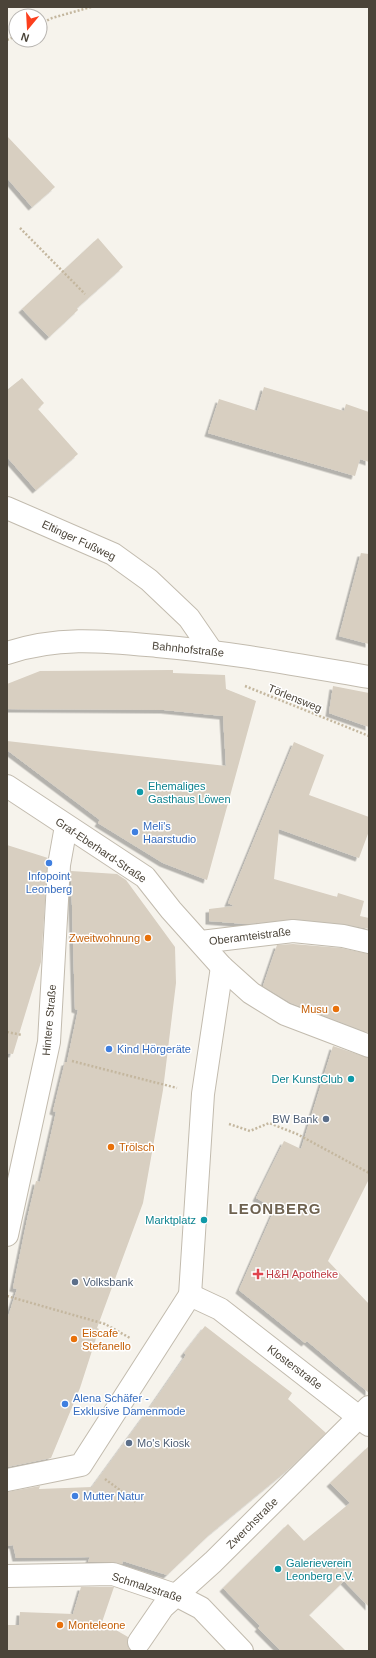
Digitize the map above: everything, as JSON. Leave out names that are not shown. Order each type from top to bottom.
[{"type":"street","name":"Eltinger Fußweg","points":[[7,508],[113,554],[149,580],[189,618],[211,650]]},
{"type":"street","name":"Bahnhofstraße","points":[[7,653],[32,645],[93,640],[211,650],[369,677]]},
{"type":"street","name":"Graf-Eberhard-Straße","points":[[7,786],[145,877],[171,910],[201,942]]},
{"type":"street","name":"Hintere Straße","points":[[7,1235],[47,1054],[59,865],[66,826]]},
{"type":"street","name":"Oberamteistraße","points":[[201,942],[292,931],[343,936],[369,942]]},
{"type":"street","points":[[201,942],[222,967],[251,993],[285,1014],[369,1046]]},
{"type":"street","points":[[7,1480],[80,1465],[190,1295],[203,1094],[222,967]]},
{"type":"street","name":"Klosterstraße","points":[[190,1295],[220,1309],[366,1416]]},
{"type":"street","name":"Zwerchstraße","points":[[138,1642],[163,1608],[178,1596],[366,1416]]},
{"type":"street","name":"Schmalzstraße","points":[[7,1576],[113,1574],[178,1596],[201,1608],[242,1651]]},
{"type":"path","points":[[48,20],[91,7]]},
{"type":"path","points":[[20,228],[85,294]]},
{"type":"path","name":"Törlensweg","points":[[240,654],[244,685],[369,736]]},
{"type":"path","points":[[47,1054],[203,1094],[217,1121],[250,1132],[269,1123],[297,1134],[369,1172]]},
{"type":"path","points":[[7,1296],[105,1324],[153,1350]]},
{"type":"path","points":[[102,1476],[136,1502]]},
{"type":"building","points":[[7,136],[55,187],[32,207],[7,178]]},
{"type":"building","points":[[98,238],[123,267],[77,308],[78,310],[49,337],[22,309]]},
{"type":"building","points":[[22,378],[44,403],[38,409],[78,454],[36,490],[7,457],[7,390]]},
{"type":"building","points":[[264,387],[344,411],[346,404],[369,412],[369,462],[360,459],[355,476],[208,433],[219,399],[257,411]]},
{"type":"building","points":[[361,553],[369,554],[369,644],[339,636]]},
{"type":"building","points":[[173,670],[173,673],[225,675],[226,689],[256,701],[207,880],[163,863],[98,823],[100,820],[7,750],[7,741],[226,766],[223,716],[164,710],[7,709],[7,684],[40,671]]},
{"type":"building","points":[[333,686],[369,693],[369,727],[329,713]]},
{"type":"building","points":[[294,742],[324,755],[309,795],[369,817],[369,831],[359,858],[279,829],[274,879],[337,897],[338,893],[364,901],[360,916],[369,918],[369,929],[344,924],[294,919],[246,924],[209,921],[209,909],[234,906],[228,903]]},
{"type":"building","points":[[7,845],[48,858],[41,962],[13,1054],[7,1053]]},
{"type":"building","points":[[71,871],[117,874],[126,880],[175,947],[176,983],[163,1090],[143,1203],[97,1328],[99,1329],[80,1388],[51,1458],[7,1467],[7,1320],[17,1289],[13,1288],[28,1215],[36,1181],[40,1182],[56,1112],[53,1111],[65,1062],[67,1062],[78,1010],[75,1009]]},
{"type":"building","points":[[293,944],[341,948],[369,954],[369,1033],[291,1003],[263,986],[277,945]]},
{"type":"building","points":[[333,1046],[369,1058],[369,1179],[328,1261],[369,1304],[369,1393],[307,1341],[305,1343],[239,1290],[275,1208],[256,1198],[284,1141],[301,1149]]},
{"type":"building","points":[[205,1326],[292,1393],[288,1399],[326,1433],[290,1468],[211,1533],[167,1575],[123,1561],[122,1564],[113,1562],[88,1562],[90,1557],[16,1558],[13,1545],[7,1546],[7,1492],[40,1486],[39,1489],[92,1487],[146,1413],[186,1355],[184,1353]]},
{"type":"building","points":[[369,1446],[369,1607],[344,1581],[309,1615],[346,1651],[281,1651],[258,1628],[260,1626],[223,1588],[288,1524],[304,1541],[350,1503],[330,1483]]},
{"type":"building","points":[[81,1587],[114,1587],[100,1628],[109,1626],[128,1637],[128,1647],[131,1651],[7,1651],[7,1625],[19,1625],[20,1612],[73,1614]]},
{"type":"place","name":"Ehemaliges Gasthaus Löwen","points":[[140,792]]},
{"type":"place","name":"Meli's Haarstudio","points":[[135,832]]},
{"type":"place","name":"Infopoint Leonberg","points":[[49,863]]},
{"type":"place","name":"Zweitwohnung","points":[[148,938]]},
{"type":"place","name":"Musu","points":[[336,1009]]},
{"type":"place","name":"Kind Hörgeräte","points":[[109,1049]]},
{"type":"place","name":"Der KunstClub","points":[[351,1079]]},
{"type":"place","name":"BW Bank","points":[[326,1119]]},
{"type":"place","name":"Trölsch","points":[[111,1147]]},
{"type":"place","name":"Marktplatz","points":[[204,1220]]},
{"type":"place","name":"H&H Apotheke","points":[[258,1274]]},
{"type":"place","name":"Volksbank","points":[[75,1282]]},
{"type":"place","name":"Eiscafe Stefanello","points":[[74,1339]]},
{"type":"place","name":"Alena Schäfer - Exklusive Damenmode","points":[[65,1404]]},
{"type":"place","name":"Mo's Kiosk","points":[[129,1443]]},
{"type":"place","name":"Mutter Natur","points":[[75,1496]]},
{"type":"place","name":"Galerieverein Leonberg e.V.","points":[[278,1569]]},
{"type":"place","name":"Monteleone","points":[[60,1625]]},
{"type":"district","name":"LEONBERG","points":[[275,1209]]}]
